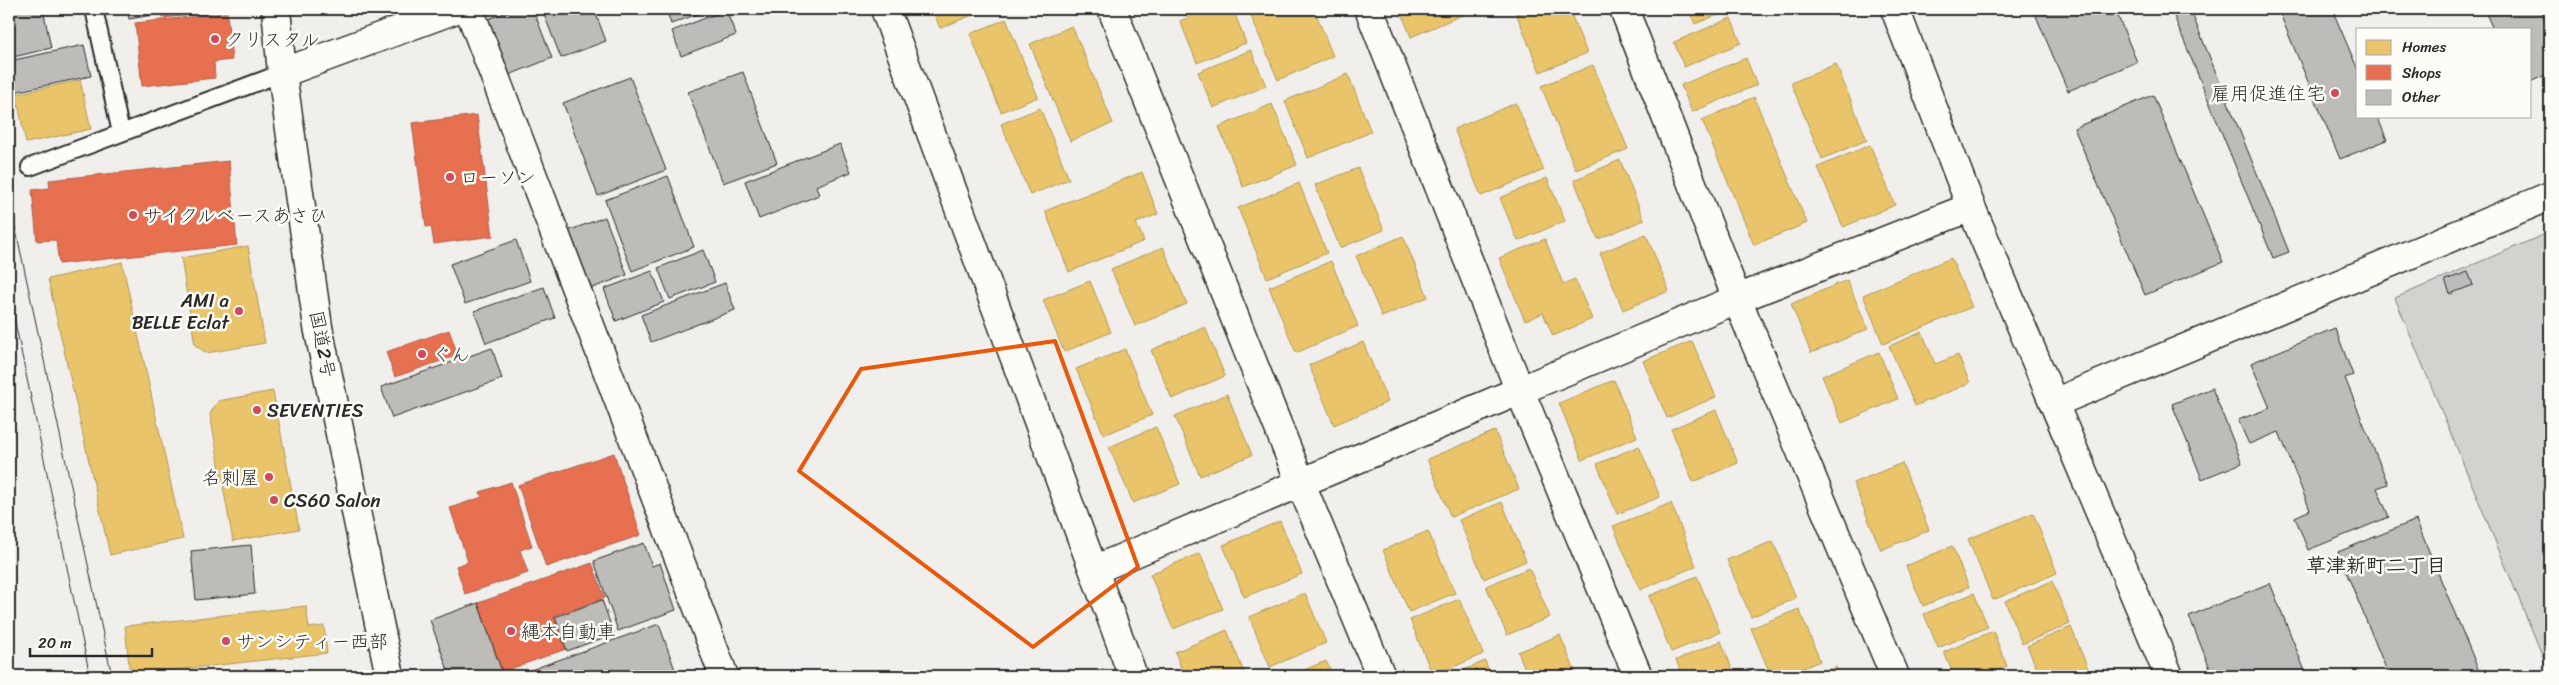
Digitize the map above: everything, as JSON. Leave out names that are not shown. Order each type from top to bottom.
[{"type":"main road","name":"国道2号","points":[[276,9],[282,73],[318,327],[390,676]]},
{"type":"main road","points":[[282,73],[456,9]]},
{"type":"main road","points":[[469,9],[724,676]]},
{"type":"main road","points":[[885,9],[1133,676]]},
{"type":"main road","points":[[1112,9],[1301,484],[1381,676]]},
{"type":"main road","points":[[1369,9],[1520,392],[1638,676]]},
{"type":"main road","points":[[1624,9],[1737,299],[1895,676]]},
{"type":"main road","points":[[1895,9],[1971,207],[2169,676]]},
{"type":"main road","points":[[2054,403],[2550,196]]},
{"type":"main road","points":[[1094,570],[1737,299],[1971,207]]},
{"type":"lane","points":[[94,9],[120,133]]},
{"type":"lane","points":[[30,167],[282,73]]},
{"type":"highlighted area","points":[[1055,341],[1138,567],[1033,647],[799,471],[861,369]]},
{"type":"shaded area","points":[[2550,232],[2550,674],[2395,298]]},
{"type":"building: Homes","points":[[932,9],[988,9],[940,28]]},
{"type":"building: Homes","points":[[1208,9],[1233,9],[1246,43],[1197,63],[1180,21]]},
{"type":"building: Homes","points":[[1248,9],[1314,9],[1333,56],[1278,80]]},
{"type":"building: Homes","points":[[1400,9],[1467,9],[1469,12],[1411,37]]},
{"type":"building: Homes","points":[[1527,9],[1569,9],[1587,53],[1540,72],[1516,13]]},
{"type":"building: Homes","points":[[1688,9],[1732,9],[1695,24]]},
{"type":"building: Homes","points":[[1731,18],[1741,43],[1684,67],[1674,42]]},
{"type":"building: Homes","points":[[1006,19],[1038,97],[1001,112],[970,34]]},
{"type":"building: Homes","points":[[1072,26],[1113,123],[1070,141],[1030,44]]},
{"type":"building: Homes","points":[[1251,50],[1266,86],[1213,108],[1198,72]]},
{"type":"building: Homes","points":[[1746,58],[1757,85],[1692,112],[1681,85]]},
{"type":"building: Homes","points":[[1836,64],[1867,140],[1822,159],[1791,83]]},
{"type":"building: Homes","points":[[1593,65],[1628,149],[1576,170],[1541,86]]},
{"type":"building: Homes","points":[[1348,74],[1371,132],[1308,158],[1285,101]]},
{"type":"building: Homes","points":[[80,80],[91,129],[26,143],[16,94]]},
{"type":"building: Homes","points":[[1754,97],[1807,223],[1754,245],[1702,120]]},
{"type":"building: Homes","points":[[1516,103],[1544,170],[1481,196],[1454,129]]},
{"type":"building: Homes","points":[[1272,104],[1297,165],[1243,187],[1219,127]]},
{"type":"building: Homes","points":[[1040,108],[1069,179],[1030,195],[1001,124]]},
{"type":"building: Homes","points":[[1870,145],[1895,205],[1843,227],[1818,167]]},
{"type":"building: Homes","points":[[1620,160],[1644,220],[1598,239],[1574,180]]},
{"type":"building: Homes","points":[[1358,168],[1384,230],[1340,248],[1315,185]]},
{"type":"building: Homes","points":[[1142,172],[1158,214],[1136,223],[1144,241],[1069,272],[1045,211]]},
{"type":"building: Homes","points":[[1547,178],[1565,221],[1518,241],[1500,198]]},
{"type":"building: Homes","points":[[1299,183],[1327,253],[1267,278],[1238,208]]},
{"type":"building: Homes","points":[[1646,234],[1669,291],[1623,310],[1600,253]]},
{"type":"building: Homes","points":[[1403,236],[1428,297],[1382,317],[1356,256]]},
{"type":"building: Homes","points":[[1545,239],[1563,284],[1575,279],[1592,319],[1553,336],[1543,313],[1525,321],[1499,258]]},
{"type":"building: Homes","points":[[248,246],[265,343],[206,353],[195,345],[181,258]]},
{"type":"building: Homes","points":[[1163,247],[1187,304],[1135,326],[1111,269]]},
{"type":"building: Homes","points":[[1951,258],[1972,307],[1883,344],[1863,295]]},
{"type":"building: Homes","points":[[1331,261],[1358,326],[1296,353],[1269,287]]},
{"type":"building: Homes","points":[[122,262],[183,539],[110,555],[48,279]]},
{"type":"building: Homes","points":[[1847,280],[1868,329],[1811,353],[1791,304]]},
{"type":"building: Homes","points":[[1090,281],[1111,332],[1064,352],[1043,300]]},
{"type":"building: Homes","points":[[1205,327],[1225,376],[1172,399],[1151,350]]},
{"type":"building: Homes","points":[[1922,332],[1935,364],[1958,355],[1970,383],[1915,406],[1889,346]]},
{"type":"building: Homes","points":[[1692,341],[1716,397],[1667,418],[1643,361]]},
{"type":"building: Homes","points":[[1363,342],[1388,402],[1334,425],[1309,365]]},
{"type":"building: Homes","points":[[1125,349],[1152,415],[1104,435],[1076,369]]},
{"type":"building: Homes","points":[[1879,352],[1898,399],[1842,423],[1822,376]]},
{"type":"building: Homes","points":[[1614,380],[1637,437],[1582,460],[1559,403]]},
{"type":"building: Homes","points":[[273,391],[299,529],[233,541],[210,414],[218,401]]},
{"type":"building: Homes","points":[[1227,394],[1252,455],[1200,476],[1175,416]]},
{"type":"building: Homes","points":[[1716,410],[1738,463],[1693,482],[1671,429]]},
{"type":"building: Homes","points":[[1156,427],[1180,484],[1133,503],[1109,447]]},
{"type":"building: Homes","points":[[1495,431],[1519,489],[1451,517],[1427,459]]},
{"type":"building: Homes","points":[[1639,446],[1660,497],[1617,514],[1597,464]]},
{"type":"building: Homes","points":[[1902,463],[1929,530],[1881,550],[1853,483]]},
{"type":"building: Homes","points":[[1502,502],[1526,561],[1484,579],[1459,520]]},
{"type":"building: Homes","points":[[1671,503],[1696,566],[1640,590],[1613,526]]},
{"type":"building: Homes","points":[[2033,513],[2057,573],[1993,600],[1968,539]]},
{"type":"building: Homes","points":[[1280,521],[1302,574],[1244,597],[1223,545]]},
{"type":"building: Homes","points":[[1428,531],[1455,593],[1409,612],[1383,550]]},
{"type":"building: Homes","points":[[1773,541],[1796,598],[1751,617],[1727,560]]},
{"type":"building: Homes","points":[[1952,546],[1969,587],[1923,606],[1906,566]]},
{"type":"building: Homes","points":[[1200,553],[1223,609],[1173,629],[1150,574]]},
{"type":"building: Homes","points":[[1529,568],[1550,617],[1507,635],[1486,586]]},
{"type":"building: Homes","points":[[1697,576],[1720,632],[1671,652],[1649,596]]},
{"type":"building: Homes","points":[[2052,581],[2070,624],[2022,644],[2005,601]]},
{"type":"building: Homes","points":[[1305,593],[1326,643],[1270,667],[1249,617]]},
{"type":"building: Homes","points":[[1974,593],[1988,627],[1938,648],[1924,614]]},
{"type":"building: Homes","points":[[1459,599],[1483,654],[1433,676],[1410,620]]},
{"type":"building: Homes","name":"サンシティー西部","points":[[306,606],[309,628],[324,626],[327,653],[130,675],[125,626]]},
{"type":"building: Homes","points":[[1799,609],[1820,661],[1784,676],[1771,676],[1751,628]]},
{"type":"building: Homes","points":[[2071,627],[2091,676],[2040,676],[2027,646]]},
{"type":"building: Homes","points":[[1227,630],[1245,675],[1184,676],[1175,652]]},
{"type":"building: Homes","points":[[1993,631],[2007,666],[1984,676],[1954,676],[1944,652]]},
{"type":"building: Homes","points":[[1560,635],[1577,676],[1528,676],[1518,652]]},
{"type":"building: Homes","points":[[1721,641],[1735,676],[1683,676],[1676,660]]},
{"type":"building: Homes","points":[[1326,661],[1333,676],[1289,676]]},
{"type":"building: Homes","points":[[1485,661],[1491,676],[1450,676]]},
{"type":"building: Homes","points":[[1836,667],[1840,676],[1813,676]]},
{"type":"building: Shops","points":[[162,9],[237,9],[237,10],[163,18]]},
{"type":"building: Shops","points":[[227,13],[232,60],[214,62],[215,78],[142,86],[135,23]]},
{"type":"building: Shops","points":[[477,115],[493,236],[434,244],[431,226],[426,227],[412,123]]},
{"type":"building: Shops","points":[[229,161],[237,245],[59,264],[56,240],[37,241],[32,190],[50,188],[49,180]]},
{"type":"building: Shops","points":[[449,330],[458,355],[395,377],[386,352]]},
{"type":"building: Shops","points":[[614,453],[641,535],[546,567],[518,485]]},
{"type":"building: Shops","points":[[511,482],[532,546],[520,550],[528,573],[465,594],[456,566],[468,562],[450,508],[482,497],[480,492]]},
{"type":"building: Shops","points":[[592,563],[605,598],[554,616],[566,649],[502,672],[478,603]]},
{"type":"building: Other","points":[[9,9],[43,9],[51,48],[9,58]]},
{"type":"building: Other","points":[[127,9],[158,9],[159,14],[129,19]]},
{"type":"building: Other","points":[[515,9],[533,9],[552,58],[509,75],[488,19]]},
{"type":"building: Other","points":[[542,9],[594,9],[606,41],[561,58]]},
{"type":"building: Other","points":[[666,9],[711,9],[671,24]]},
{"type":"building: Other","points":[[774,9],[798,9],[777,17]]},
{"type":"building: Other","points":[[2033,9],[2115,9],[2137,62],[2068,91]]},
{"type":"building: Other","points":[[2171,9],[2190,9],[2289,252],[2273,258]]},
{"type":"building: Other","name":"雇用促進住宅","points":[[2278,9],[2332,9],[2356,65],[2356,118],[2378,118],[2387,140],[2340,159]]},
{"type":"building: Other","points":[[2484,9],[2541,9],[2550,32],[2550,73],[2532,81],[2532,28],[2493,28]]},
{"type":"building: Other","points":[[726,10],[736,35],[681,56],[672,31]]},
{"type":"building: Other","points":[[84,45],[91,76],[9,93],[9,61]]},
{"type":"building: Other","points":[[743,72],[777,163],[723,183],[688,92]]},
{"type":"building: Other","points":[[630,77],[666,170],[598,196],[563,103]]},
{"type":"building: Other","points":[[2153,95],[2223,262],[2145,295],[2074,128]]},
{"type":"building: Other","points":[[840,144],[851,172],[816,186],[819,195],[759,219],[745,181]]},
{"type":"building: Other","points":[[668,176],[694,247],[632,271],[605,200]]},
{"type":"building: Other","points":[[605,217],[627,275],[587,290],[565,232]]},
{"type":"building: Other","points":[[516,240],[530,281],[465,304],[450,264]]},
{"type":"building: Other","points":[[703,250],[715,282],[670,299],[658,268]]},
{"type":"building: Other","points":[[652,271],[664,302],[616,321],[604,289]]},
{"type":"building: Other","points":[[2468,272],[2473,285],[2450,294],[2445,280]]},
{"type":"building: Other","points":[[725,283],[735,310],[651,342],[641,315]]},
{"type":"building: Other","points":[[544,287],[555,318],[486,343],[474,311]]},
{"type":"building: Other","points":[[2335,328],[2353,375],[2345,378],[2388,484],[2377,488],[2389,517],[2308,550],[2295,517],[2310,510],[2279,432],[2249,444],[2238,420],[2270,408],[2251,363]]},
{"type":"building: Other","points":[[492,348],[502,379],[392,418],[381,387]]},
{"type":"building: Other","points":[[2212,388],[2242,463],[2202,479],[2172,404]]},
{"type":"building: Other","points":[[2416,520],[2481,676],[2389,676],[2338,552]]},
{"type":"building: Other","points":[[644,543],[652,566],[660,563],[676,610],[618,631],[594,561]]},
{"type":"building: Other","points":[[251,545],[255,594],[196,600],[191,551]]},
{"type":"building: Other","points":[[2270,583],[2307,676],[2213,676],[2189,616]]},
{"type":"building: Other","points":[[602,600],[614,634],[567,651],[555,617]]},
{"type":"building: Other","points":[[478,603],[502,672],[490,676],[450,676],[430,620]]},
{"type":"building: Other","points":[[659,624],[675,670],[657,676],[527,676],[525,672]]},
{"type":"tram line","points":[[9,198],[112,676]]},
{"type":"tram line","points":[[9,294],[90,676]]},
{"type":"place","name":"クリスタル","points":[[215,39]]},
{"type":"place","name":"雇用促進住宅","points":[[2335,93]]},
{"type":"place","name":"ローソン","points":[[450,177]]},
{"type":"place","name":"サイクルベースあさひ","points":[[133,215]]},
{"type":"place","name":"AMI a BELLE Eclat","points":[[239,311]]},
{"type":"place","name":"ぐん","points":[[422,354]]},
{"type":"place","name":"SEVENTIES","points":[[257,410]]},
{"type":"place","name":"名刺屋","points":[[269,477]]},
{"type":"place","name":"CS60 Salon","points":[[274,500]]},
{"type":"place","name":"縄本自動車","points":[[511,631]]},
{"type":"place","name":"サンシティー西部","points":[[226,641]]},
{"type":"district","name":"草津新町二丁目","points":[[2376,565]]}]
